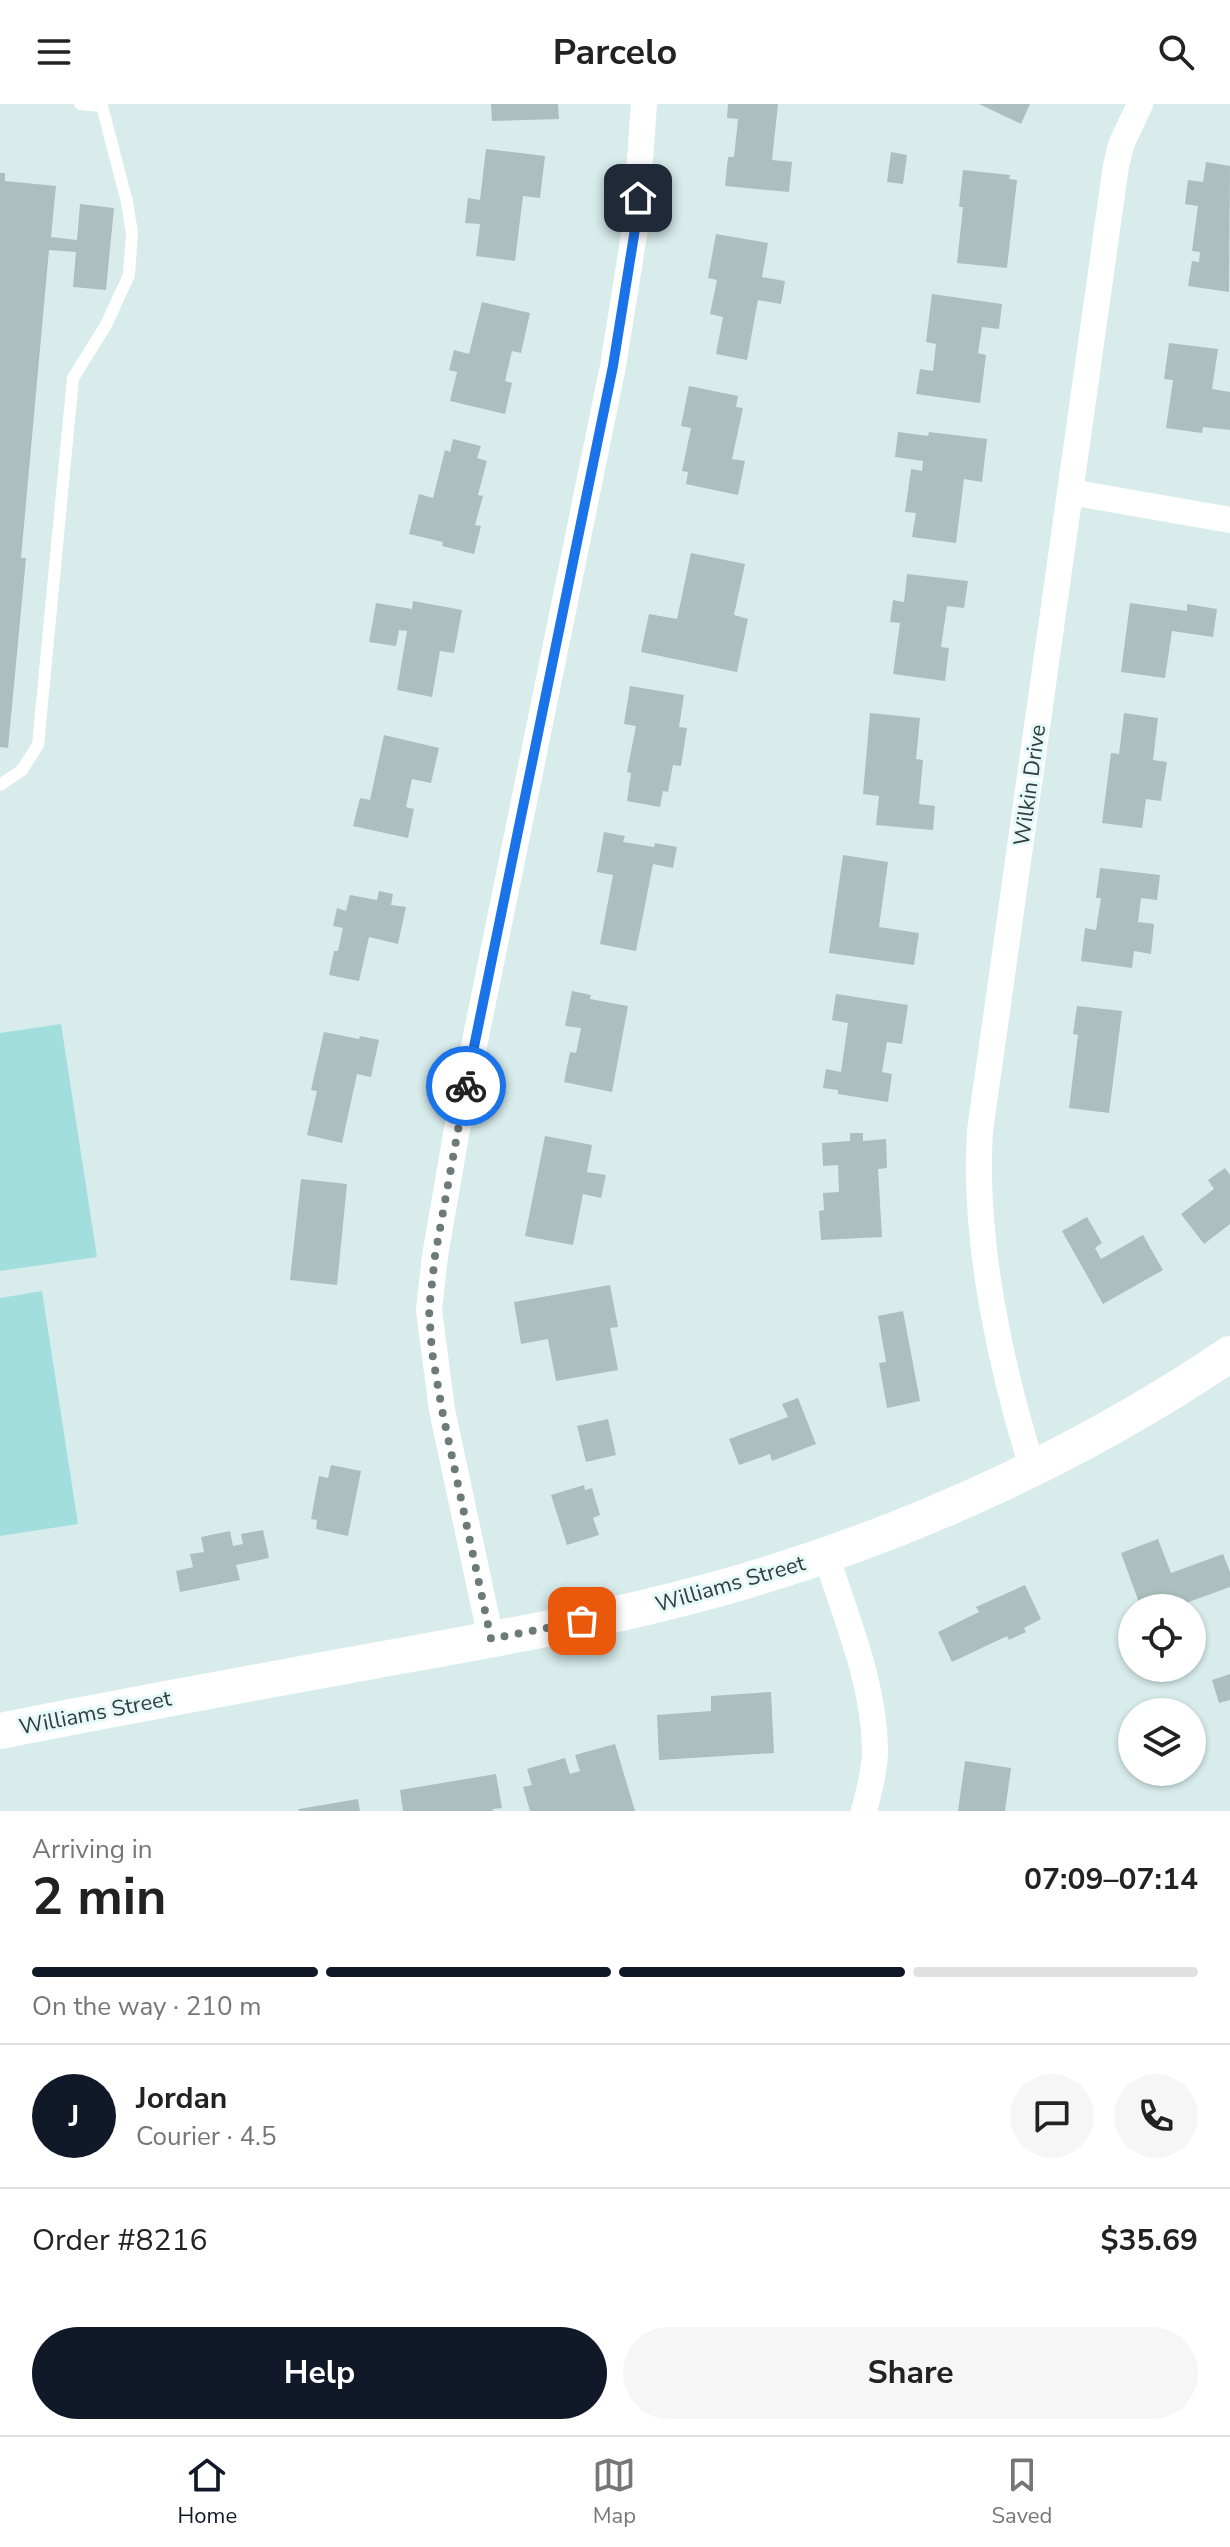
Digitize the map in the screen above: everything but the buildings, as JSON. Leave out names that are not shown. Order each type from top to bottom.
[{"type":"main road","name":"Williams Street","points":[[0,1731],[491,1639],[740,1583],[923,1518],[1116,1423],[1230,1354]]},
{"type":"street","points":[[491,1639],[442,1410],[432,1352],[429,1310],[457,1129],[613,366],[635,229],[644,104]]},
{"type":"street","name":"Wilkin Drive","points":[[1032,1467],[990,1285],[981,1223],[978,1168],[982,1119],[1116,166],[1121,145],[1140,104]]},
{"type":"street","points":[[1070,492],[1230,520]]},
{"type":"street","points":[[826,1555],[863,1668],[873,1716],[873,1775],[864,1811]]},
{"type":"lane","points":[[0,785],[22,770],[38,745],[73,378],[106,325],[129,275],[132,233],[102,106],[80,104]]},
{"type":"shaded area","points":[[61,1024],[97,1257],[0,1271],[0,1033]]},
{"type":"shaded area","points":[[42,1291],[78,1524],[0,1536],[0,1298]]},
{"type":"way so far","points":[[466,1086],[435,1256],[429,1310],[432,1352],[442,1410],[491,1639],[582,1621]]},
{"type":"route","points":[[466,1086],[613,366],[638,198]]}]
